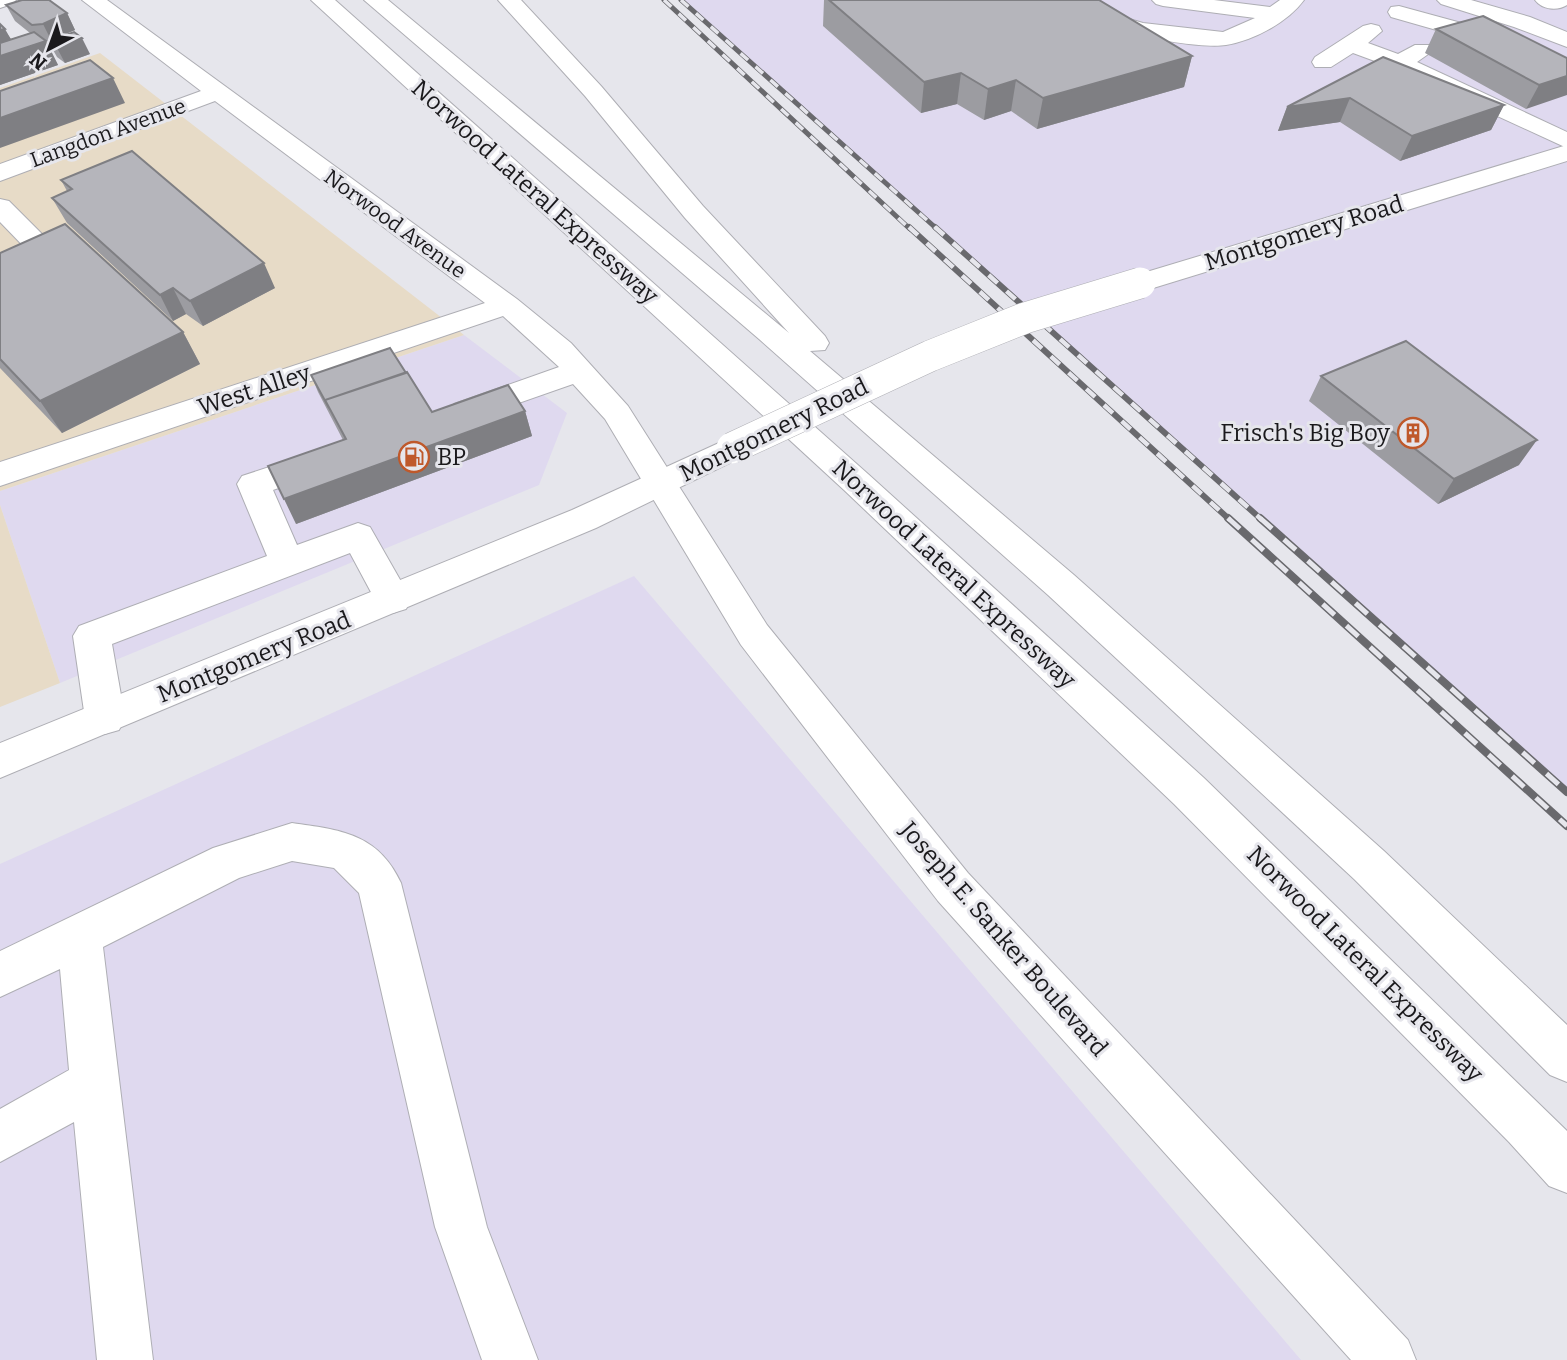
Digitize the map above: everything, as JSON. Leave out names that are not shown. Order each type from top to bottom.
[{"type":"main road","name":"Norwood Avenue","points":[[93,0],[507,305],[560,350],[617,413],[659,485]]},
{"type":"main road","name":"Norwood Lateral Expressway","points":[[322,0],[856,482],[1189,791],[1527,1124],[1567,1168]]},
{"type":"main road","name":"Norwood Lateral Expressway","points":[[375,0],[1061,585],[1358,856],[1567,1058]]},
{"type":"main road","points":[[509,0],[593,91],[694,212],[917,460]]},
{"type":"main road","points":[[1070,0],[1101,20],[1123,26],[1223,38],[1238,37],[1293,0]]},
{"type":"main road","points":[[1163,0],[1274,14]]},
{"type":"main road","points":[[1448,0],[1531,25],[1567,40]]},
{"type":"main road","points":[[1531,25],[1554,1]]},
{"type":"main road","points":[[1323,62],[1407,6],[1465,32],[1490,38],[1567,80]]},
{"type":"main road","points":[[1399,62],[1465,32]]},
{"type":"main road","points":[[1350,44],[1399,62],[1567,141]]},
{"type":"main road","name":"Langdon Avenue","points":[[0,173],[216,93]]},
{"type":"main road","name":"Montgomery Road","points":[[0,761],[393,599],[659,485],[732,448],[954,347],[1025,318],[1567,153]]},
{"type":"main road","points":[[0,207],[49,257],[0,276]]},
{"type":"main road","name":"West Alley","points":[[0,474],[507,305]]},
{"type":"main road","points":[[444,418],[579,371]]},
{"type":"main road","points":[[287,563],[254,484],[350,451]]},
{"type":"main road","name":"Joseph E. Sanker Boulevard","points":[[659,485],[754,635],[953,887],[1388,1360]]},
{"type":"main road","points":[[105,718],[92,636],[358,536],[393,599]]},
{"type":"main road","points":[[0,975],[228,862],[292,842],[345,850],[379,883],[461,1227],[510,1360]]},
{"type":"main road","points":[[79,935],[125,1360]]},
{"type":"main road","points":[[0,1137],[95,1083]]},
{"type":"shaded area","points":[[681,0],[1567,0],[1567,792],[861,162]]},
{"type":"shaded area","points":[[100,53],[464,335],[0,491],[0,88]]},
{"type":"shaded area","points":[[464,335],[567,413],[539,485],[60,683],[0,505],[0,491]]},
{"type":"shaded area","points":[[0,505],[60,683],[0,707]]},
{"type":"shaded area","points":[[634,576],[1301,1360],[0,1360],[0,864]]},
{"type":"building","points":[[22,0],[49,0],[67,13],[43,24],[32,25],[6,5]]},
{"type":"building","points":[[829,0],[1099,0],[1192,56],[1043,98],[1016,80],[988,89],[961,73],[924,82]]},
{"type":"building","points":[[1483,16],[1567,58],[1567,76],[1539,85],[1436,29]]},
{"type":"building","points":[[34,32],[46,41],[0,56],[0,43]]},
{"type":"building","points":[[74,32],[82,38],[56,46],[48,41]]},
{"type":"building","points":[[1383,57],[1504,105],[1412,136],[1350,98],[1287,107]]},
{"type":"building","points":[[90,60],[113,78],[0,118],[0,91]]},
{"type":"building","points":[[132,151],[264,263],[190,301],[173,288],[160,295],[52,198],[72,189],[61,180]]},
{"type":"building","points":[[65,224],[183,332],[40,401],[0,359],[0,253]]},
{"type":"building","points":[[1406,341],[1537,440],[1454,479],[1321,376]]},
{"type":"building","points":[[390,348],[406,373],[325,400],[329,408],[311,375]]},
{"type":"building","points":[[407,372],[432,412],[508,385],[525,411],[284,499],[268,466],[346,439],[325,400]]},
{"type":"railway","points":[[664,0],[910,229]]},
{"type":"railway","points":[[681,0],[937,229]]},
{"type":"railway","points":[[909,227],[1230,520]]},
{"type":"railway","points":[[935,227],[1262,520]]},
{"type":"railway","points":[[1228,518],[1567,826]]},
{"type":"railway","points":[[1260,518],[1567,792]]},
{"type":"place","name":"Frisch's Big Boy","points":[[1413,433]]},
{"type":"place","name":"BP","points":[[414,457]]}]
